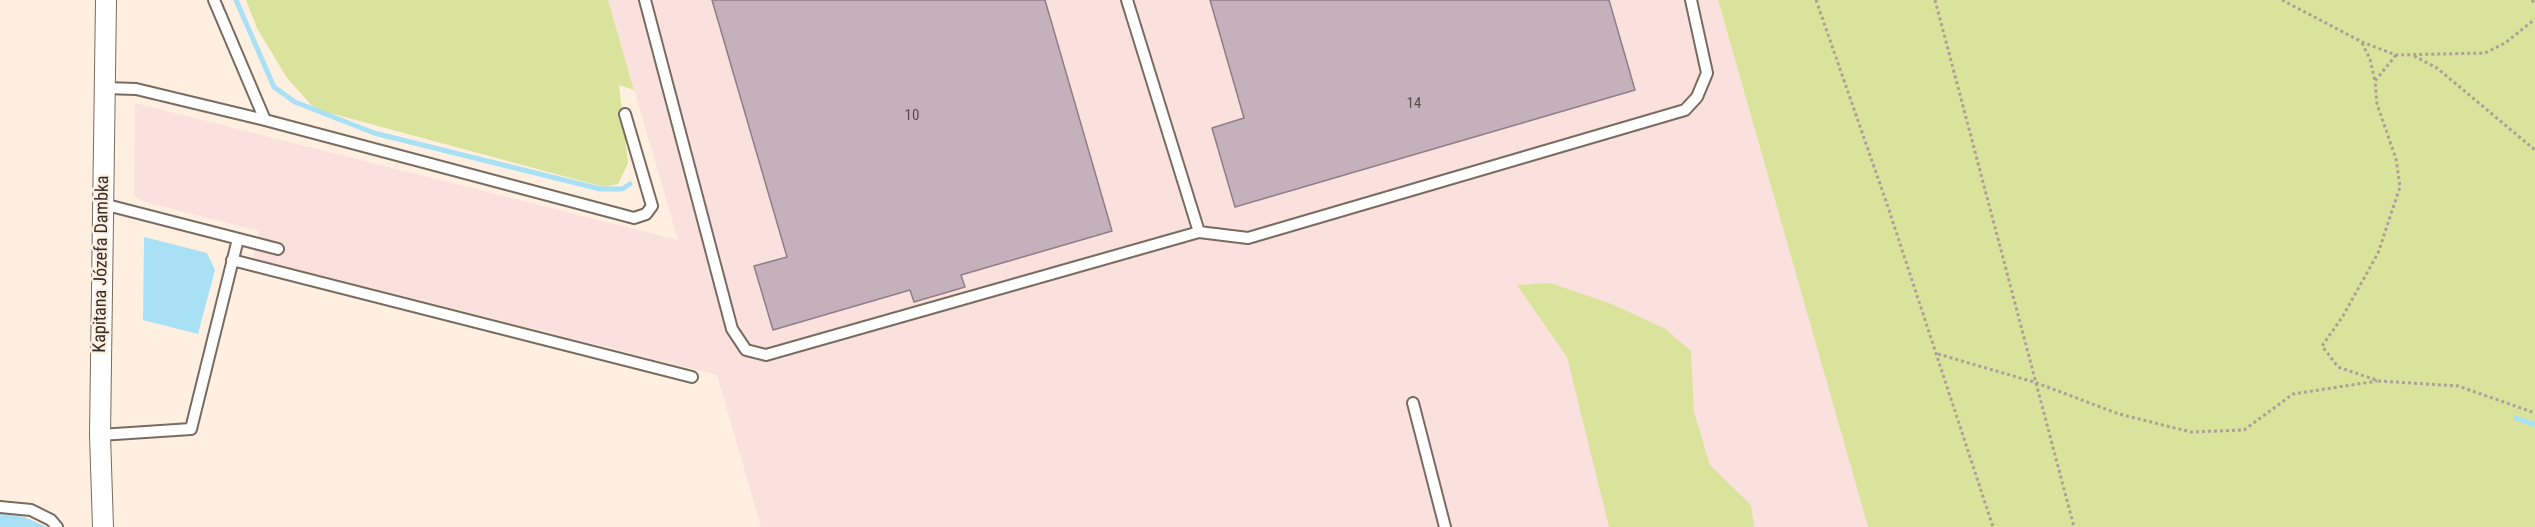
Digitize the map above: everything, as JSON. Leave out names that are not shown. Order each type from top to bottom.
[{"type":"street","name":"Kapitana Józefa Dambka","points":[[103,527],[100,435],[106,0]]},
{"type":"lane","points":[[214,0],[265,120]]},
{"type":"lane","points":[[645,0],[732,329],[746,350],[766,355],[1199,232],[1248,238],[1685,110],[1697,97],[1707,73],[1691,0]]},
{"type":"lane","points":[[1127,0],[1199,232]]},
{"type":"lane","points":[[105,88],[136,89],[265,120],[634,218],[646,214],[652,206],[625,114]]},
{"type":"lane","points":[[103,204],[278,249]]},
{"type":"lane","points":[[100,435],[191,429],[238,239]]},
{"type":"lane","points":[[232,260],[692,377]]},
{"type":"lane","points":[[1413,404],[1445,527]]},
{"type":"lane","points":[[0,507],[31,510],[51,520],[57,527]]},
{"type":"path","points":[[1816,0],[1994,527]]},
{"type":"path","points":[[1935,0],[2074,527]]},
{"type":"path","points":[[2282,0],[2362,42],[2396,56],[2484,53],[2505,43],[2535,19]]},
{"type":"path","points":[[2532,0],[2535,4]]},
{"type":"path","points":[[2362,42],[2370,59],[2377,105],[2396,159],[2400,187],[2378,253],[2343,316],[2322,346],[2338,367],[2379,381]]},
{"type":"path","points":[[2375,81],[2396,56]]},
{"type":"path","points":[[2413,56],[2437,68],[2535,150]]},
{"type":"path","points":[[1937,354],[2034,382],[2120,414],[2191,432],[2244,430],[2293,394],[2379,381],[2458,386],[2535,413]]},
{"type":"shaded area","points":[[608,0],[1718,0],[1868,527],[761,527],[717,375],[253,258],[259,231],[145,202],[134,196],[135,103],[678,240]]},
{"type":"green space","points":[[246,0],[608,0],[634,90],[619,85],[628,163],[618,184],[604,187],[315,109],[287,78],[257,28]]},
{"type":"green space","points":[[1718,0],[2535,0],[2535,527],[1868,527]]},
{"type":"green space","points":[[1550,283],[1609,303],[1664,328],[1691,351],[1694,412],[1710,465],[1751,505],[1754,527],[1609,527],[1567,357],[1517,285]]},
{"type":"water","points":[[144,237],[207,253],[215,270],[198,334],[143,320]]},
{"type":"water","points":[[0,513],[24,517],[47,527],[0,527]]},
{"type":"building","points":[[712,0],[1045,0],[1112,231],[961,275],[965,287],[914,302],[910,290],[773,330],[754,266],[787,257]]},
{"type":"building","points":[[1210,0],[1609,0],[1635,90],[1235,207],[1212,128],[1244,118]]},
{"type":"waterway","points":[[236,0],[274,87],[295,102],[374,133],[600,189],[622,189],[630,184]]},
{"type":"waterway","points":[[2516,418],[2535,425]]}]
